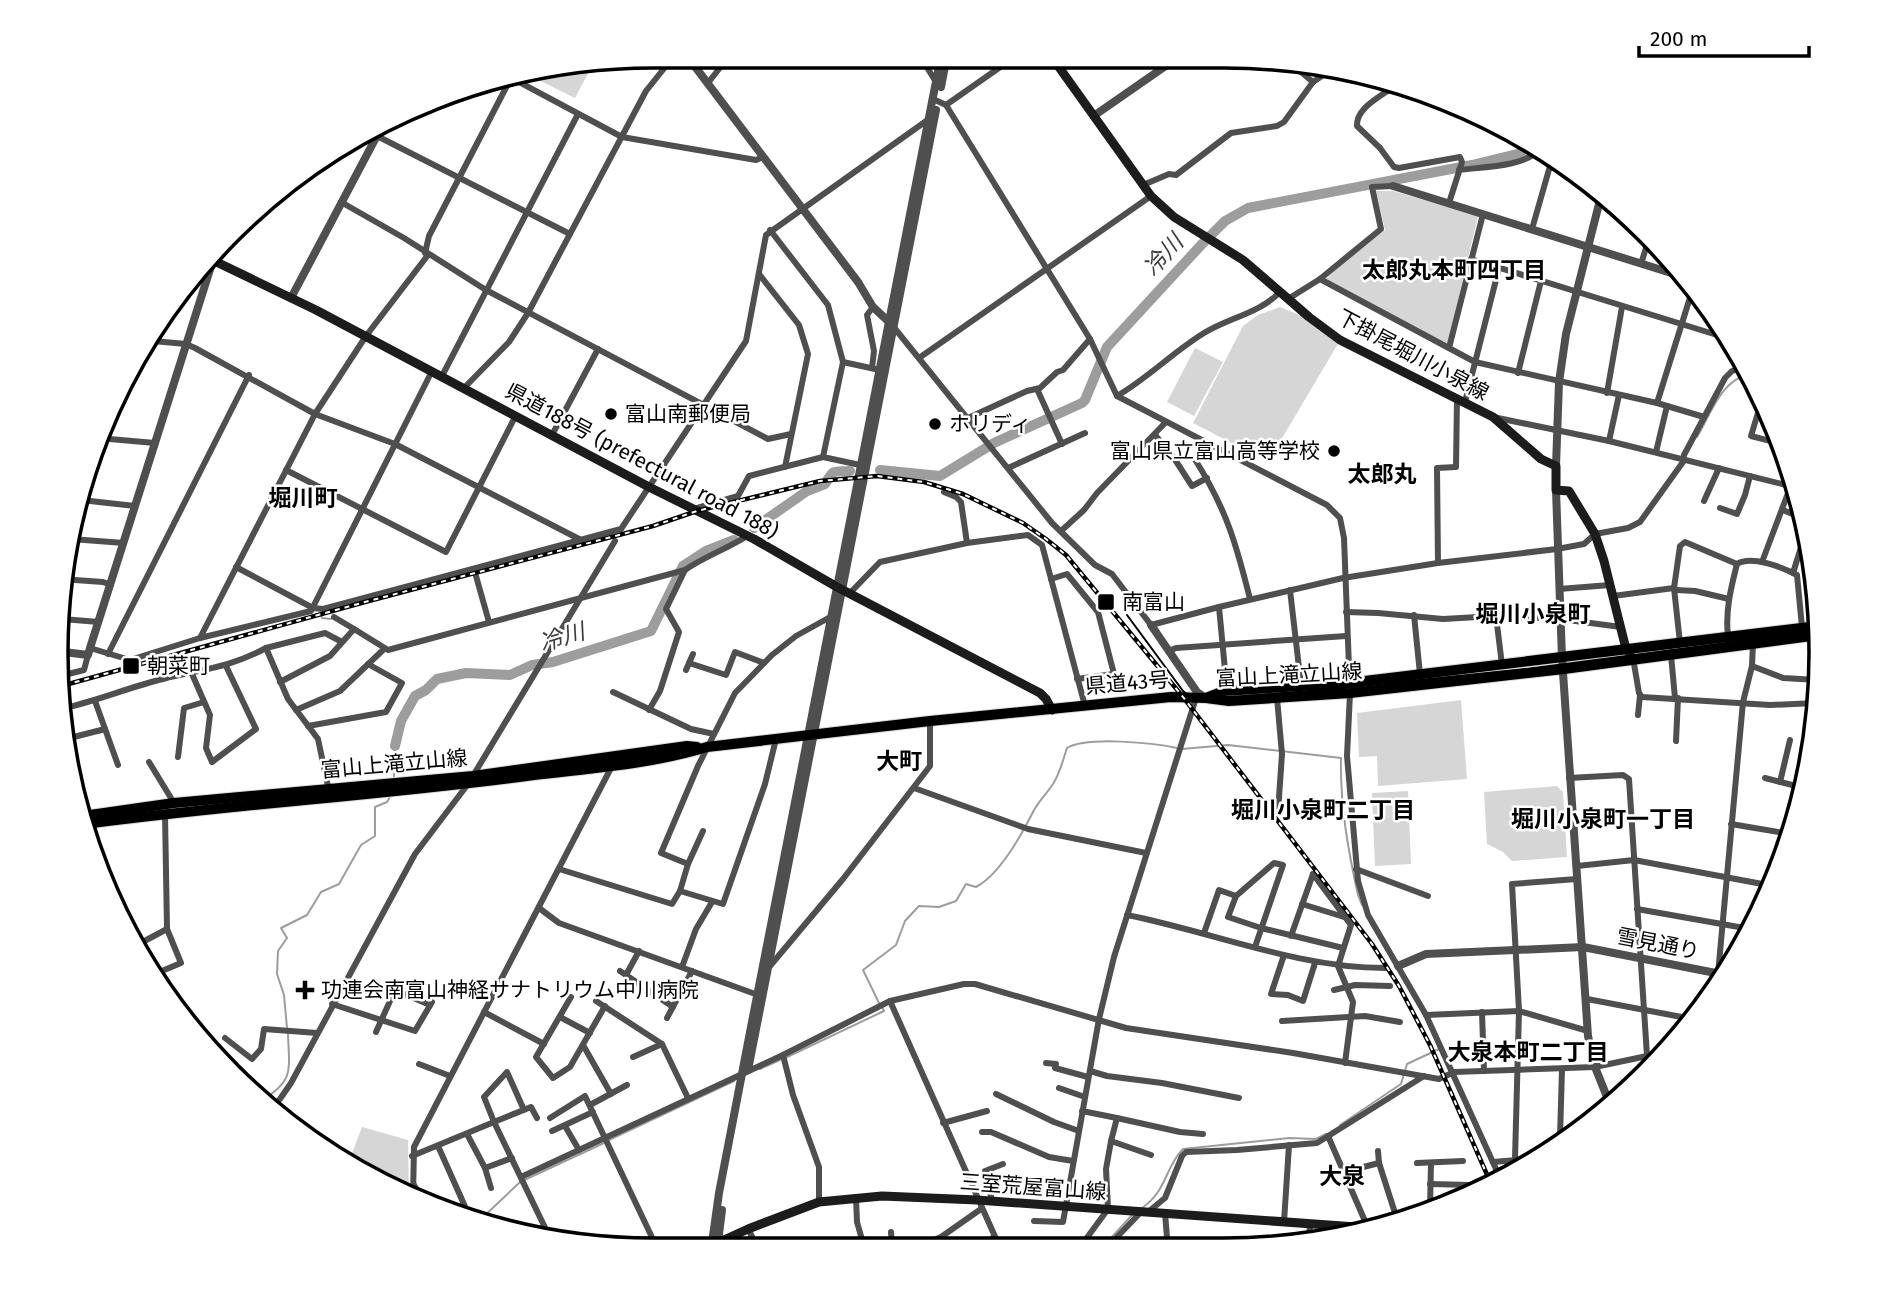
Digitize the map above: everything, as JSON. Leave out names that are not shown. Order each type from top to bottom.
[{"type":"main road","name":"下掛尾堀川小泉線","points":[[1060,68],[1151,196],[1174,217],[1243,260],[1340,340],[1493,417],[1541,459],[1556,466]]},
{"type":"main road","name":"県道188号 (prefectural road 188)","points":[[217,263],[366,336],[649,487],[747,536],[843,590],[1040,693],[1052,709]]},
{"type":"main road","points":[[1556,466],[1556,490],[1569,491],[1595,534],[1630,654]]},
{"type":"main road","name":"富山上滝立山線","points":[[1201,698],[1229,701],[1277,698],[1630,654],[1680,643],[1808,627]]},
{"type":"main road","name":"富山上滝立山線","points":[[1630,654],[1671,653],[1808,636]]},
{"type":"main road","name":"富山上滝立山線","points":[[1201,698],[1227,691],[1301,685],[1349,688],[1420,674],[1502,665],[1563,663]]},
{"type":"main road","name":"県道43号","points":[[1052,709],[1171,697],[1201,698]]},
{"type":"main road","name":"富山上滝立山線","points":[[91,815],[470,780],[615,760],[689,753],[707,747],[776,738],[1052,709]]},
{"type":"main road","name":"富山上滝立山線","points":[[94,823],[171,808]]},
{"type":"main road","name":"三室荒屋富山線","points":[[730,1238],[748,1228],[819,1202],[882,1196],[979,1204],[992,1201],[1342,1226]]},
{"type":"street","points":[[464,388],[509,342],[528,313],[646,91],[664,68]]},
{"type":"street","points":[[696,68],[858,282],[873,307],[891,324],[1060,531],[1095,565],[1112,574],[1201,698],[1146,853],[1114,957],[1099,1020],[1063,1222],[1034,1221]]},
{"type":"street","points":[[708,83],[720,68]]},
{"type":"street","points":[[927,68],[936,82]]},
{"type":"street","points":[[939,68],[936,82],[939,102],[1090,339],[1117,396],[1335,510],[1343,527],[1349,688],[1347,756],[1356,869],[1368,915],[1426,1015],[1496,1170]]},
{"type":"street","points":[[745,1072],[770,966],[832,616],[843,590],[876,369],[891,324],[945,68]]},
{"type":"street","points":[[714,1238],[758,995],[843,590],[929,119],[939,102],[996,68]]},
{"type":"street","points":[[1095,115],[1163,68]]},
{"type":"street","points":[[1303,73],[1313,82]]},
{"type":"street","points":[[1143,184],[1176,174],[1231,133],[1284,122],[1313,82],[1321,76]]},
{"type":"street","points":[[521,83],[622,136],[756,160],[763,157]]},
{"type":"street","points":[[200,638],[315,414],[366,336],[427,254],[429,236],[504,88]]},
{"type":"street","points":[[1387,92],[1367,107],[1357,119],[1357,126],[1380,148],[1394,167],[1399,169],[1460,157],[1462,162],[1449,203]]},
{"type":"street","points":[[442,376],[578,114]]},
{"type":"street","points":[[236,567],[313,608],[323,609],[621,529],[746,341],[766,234],[929,119]]},
{"type":"street","points":[[383,135],[570,234]]},
{"type":"street","points":[[291,298],[376,139]]},
{"type":"street","points":[[1459,170],[1524,161],[1531,156]]},
{"type":"street","points":[[1532,229],[1550,167]]},
{"type":"street","points":[[1289,299],[1320,279],[1381,229],[1371,187],[1393,186],[1668,271]]},
{"type":"street","points":[[919,358],[1151,196]]},
{"type":"street","points":[[341,202],[486,290],[768,439],[792,434]]},
{"type":"street","points":[[1556,466],[1559,382],[1566,334],[1599,204]]},
{"type":"street","points":[[1449,348],[1483,214]]},
{"type":"street","points":[[770,230],[828,305],[843,362],[823,457]]},
{"type":"street","points":[[1641,264],[1646,249]]},
{"type":"street","points":[[1471,259],[1714,334]]},
{"type":"street","points":[[1438,563],[1437,468],[1456,467],[1461,400],[1475,362],[1499,268]]},
{"type":"street","points":[[759,274],[799,325],[808,354],[785,467]]},
{"type":"street","points":[[69,674],[83,670],[205,277]]},
{"type":"street","points":[[1320,279],[1475,362],[1657,403],[1704,417]]},
{"type":"street","points":[[1518,373],[1541,281]]},
{"type":"street","points":[[1117,396],[1137,386],[1146,375],[1206,331],[1263,305],[1280,292]]},
{"type":"street","points":[[1657,403],[1690,299]]},
{"type":"street","points":[[873,307],[867,315],[876,369]]},
{"type":"street","points":[[1607,393],[1622,307]]},
{"type":"street","points":[[968,418],[1037,389],[1063,370],[1090,339]]},
{"type":"street","points":[[159,342],[186,344],[249,375],[315,414],[394,444],[581,540]]},
{"type":"street","points":[[552,435],[598,349]]},
{"type":"street","points":[[843,362],[876,369]]},
{"type":"street","points":[[1151,625],[1345,578],[1438,563],[1557,549],[1584,544],[1595,534],[1628,528],[1640,522],[1684,459],[1725,378],[1735,370]]},
{"type":"street","points":[[68,652],[108,653],[130,660],[200,638],[311,611],[432,371]]},
{"type":"street","points":[[108,653],[249,375]]},
{"type":"street","points":[[1037,389],[1062,444]]},
{"type":"street","points":[[1609,441],[1619,395]]},
{"type":"street","points":[[1656,452],[1667,406]]},
{"type":"street","points":[[286,470],[446,552],[516,415]]},
{"type":"street","points":[[1757,415],[1751,436],[1768,441]]},
{"type":"street","points":[[1493,417],[1783,482]]},
{"type":"street","points":[[1060,531],[1082,513],[1097,493],[1166,422]]},
{"type":"street","points":[[1008,468],[1085,433]]},
{"type":"street","points":[[1155,435],[1172,454],[1192,486],[1207,478]]},
{"type":"street","points":[[109,439],[155,443]]},
{"type":"street","points":[[693,509],[738,496],[749,476],[823,457],[860,466]]},
{"type":"street","points":[[1194,458],[1229,522],[1250,599]]},
{"type":"street","points":[[1704,501],[1719,468]]},
{"type":"street","points":[[1720,508],[1737,514],[1750,476]]},
{"type":"street","points":[[1556,490],[1569,778],[1588,1031],[1595,1067],[1607,1096]]},
{"type":"street","points":[[944,492],[961,502],[967,543]]},
{"type":"street","points":[[1762,562],[1788,498]]},
{"type":"street","points":[[88,501],[135,506]]},
{"type":"street","points":[[1783,510],[1792,514]]},
{"type":"street","points":[[843,590],[880,562],[967,543],[1028,535],[1042,545],[1085,706]]},
{"type":"street","points":[[334,617],[388,650],[685,570],[747,536]]},
{"type":"street","points":[[79,540],[124,543]]},
{"type":"street","points":[[276,1100],[290,1083],[415,854],[470,780],[615,541]]},
{"type":"street","points":[[1680,643],[1675,589],[1680,546],[1685,542],[1737,564]]},
{"type":"street","points":[[1793,573],[1800,551]]},
{"type":"street","points":[[1728,636],[1726,614],[1737,564],[1741,561],[1762,562],[1797,575],[1802,627]]},
{"type":"street","points":[[649,710],[660,691],[679,632],[666,609],[685,570]]},
{"type":"street","points":[[1051,579],[1067,575],[1098,612],[1114,674],[1077,679]]},
{"type":"street","points":[[476,576],[489,622]]},
{"type":"street","points":[[73,580],[111,585]]},
{"type":"street","points":[[1559,589],[1610,584]]},
{"type":"street","points":[[1614,596],[1675,589],[1729,599]]},
{"type":"street","points":[[1290,590],[1301,685]]},
{"type":"street","points":[[1219,607],[1227,691]]},
{"type":"street","points":[[1346,612],[1443,619],[1496,616],[1560,619],[1621,627]]},
{"type":"street","points":[[1414,615],[1420,674]]},
{"type":"street","points":[[688,864],[661,853],[729,702],[764,663],[796,636],[832,616]]},
{"type":"street","points":[[1496,616],[1502,665]]},
{"type":"street","points":[[70,620],[99,622]]},
{"type":"street","points":[[279,682],[319,664],[355,629]]},
{"type":"street","points":[[71,707],[164,679],[226,666],[266,648],[325,633],[342,642]]},
{"type":"street","points":[[1169,652],[1176,648],[1346,636]]},
{"type":"street","points":[[1722,958],[1722,924],[1731,824],[1743,702],[1752,666],[1753,643]]},
{"type":"street","points":[[266,648],[279,682],[318,739],[329,793]]},
{"type":"street","points":[[296,710],[340,691],[384,649]]},
{"type":"street","points":[[692,654],[688,666],[726,675],[735,652],[764,663]]},
{"type":"street","points":[[1671,653],[1676,698],[1676,741]]},
{"type":"street","points":[[1630,654],[1640,695],[1638,715]]},
{"type":"street","points":[[308,726],[386,712],[402,683],[369,664]]},
{"type":"street","points":[[192,674],[210,715],[206,748],[212,762],[256,729],[226,666]]},
{"type":"street","points":[[1752,666],[1783,678],[1808,679]]},
{"type":"street","points":[[613,692],[691,729],[714,734]]},
{"type":"street","points":[[1640,695],[1770,705],[1806,703]]},
{"type":"street","points":[[1277,698],[1282,754],[1279,813]]},
{"type":"street","points":[[95,701],[118,765]]},
{"type":"street","points":[[178,757],[184,708],[204,702]]},
{"type":"street","points":[[770,966],[843,879],[930,766],[930,721]]},
{"type":"street","points":[[74,737],[105,729]]},
{"type":"street","points":[[680,891],[723,904],[765,784],[776,738]]},
{"type":"street","points":[[1780,782],[1790,740]]},
{"type":"street","points":[[412,1185],[414,1147],[615,760]]},
{"type":"street","points":[[149,762],[171,808],[167,929],[181,962],[162,970]]},
{"type":"street","points":[[521,1177],[890,1002],[964,984],[975,984],[1126,1028],[1439,1079],[1454,1072],[1595,1067],[1647,1056],[1629,779],[1623,775],[1569,778]]},
{"type":"street","points":[[1765,778],[1794,785]]},
{"type":"street","points":[[914,788],[1028,829],[1146,853]]},
{"type":"street","points":[[1731,824],[1780,833]]},
{"type":"street","points":[[559,869],[672,904],[680,891],[688,864],[703,831]]},
{"type":"street","points":[[1577,866],[1634,860],[1761,883]]},
{"type":"street","points":[[1255,947],[1261,928],[1283,865],[1274,863],[1236,896],[1228,917],[1261,928],[1343,948]]},
{"type":"street","points":[[1356,869],[1428,896]]},
{"type":"street","points":[[1291,936],[1313,874],[1351,925],[1338,966],[1353,1002],[1345,1063]]},
{"type":"street","points":[[1493,1162],[1515,1159],[1519,1011],[1512,884],[1577,880]]},
{"type":"street","points":[[1204,933],[1219,890],[1236,896]]},
{"type":"street","points":[[682,967],[696,929],[712,902]]},
{"type":"street","points":[[1302,904],[1346,918]]},
{"type":"street","points":[[539,908],[559,923],[758,995]]},
{"type":"street","points":[[1637,909],[1740,927]]},
{"type":"street","points":[[1127,915],[1315,963],[1385,968]]},
{"type":"street","points":[[145,941],[167,929]]},
{"type":"street","name":"雪見通り","points":[[1396,967],[1426,954],[1583,947],[1713,972]]},
{"type":"street","points":[[639,951],[623,973],[673,1007]]},
{"type":"street","points":[[1284,955],[1271,994],[1289,995],[1303,1001],[1315,963]]},
{"type":"street","points":[[667,1018],[692,971]]},
{"type":"street","points":[[1334,990],[1355,985],[1390,986]]},
{"type":"street","points":[[332,1004],[382,1020],[415,1031],[431,1004],[395,990],[382,1020],[376,1032]]},
{"type":"street","points":[[571,997],[536,1057],[553,1078],[570,1067],[606,1006]]},
{"type":"street","points":[[1587,999],[1682,1017]]},
{"type":"street","points":[[596,1001],[662,1044],[688,1098]]},
{"type":"street","points":[[890,1002],[994,1236]]},
{"type":"street","points":[[1426,1015],[1519,1011],[1588,1031]]},
{"type":"street","points":[[484,1012],[544,1044]]},
{"type":"street","points":[[1482,1012],[1483,1071]]},
{"type":"street","points":[[1282,1021],[1365,1016],[1400,1022]]},
{"type":"street","points":[[560,1017],[590,1033]]},
{"type":"street","points":[[225,1038],[252,1059],[261,1049],[264,1029],[317,1033]]},
{"type":"street","points":[[633,1057],[662,1044]]},
{"type":"street","points":[[583,1045],[611,1094]]},
{"type":"street","points":[[783,1055],[793,1096],[818,1167],[819,1202]]},
{"type":"street","points":[[419,1063],[450,1076]]},
{"type":"street","points":[[1046,1063],[1056,1065],[1055,1068],[1162,1083],[1240,1098]]},
{"type":"street","points":[[1560,1131],[1562,1069]]},
{"type":"street","points":[[524,1110],[507,1072],[484,1097],[545,1228]]},
{"type":"street","points":[[1117,1238],[1165,1198],[1186,1152],[1317,1143],[1424,1076]]},
{"type":"street","points":[[552,1132],[627,1085]]},
{"type":"street","points":[[1059,1088],[1085,1097]]},
{"type":"street","points":[[996,1094],[1079,1131]]},
{"type":"street","points":[[550,1118],[585,1096],[652,1238]]},
{"type":"street","points":[[412,1156],[531,1107],[537,1118]]},
{"type":"street","points":[[943,1123],[987,1111]]},
{"type":"street","points":[[1082,1111],[1180,1132],[1203,1134]]},
{"type":"street","points":[[1087,1238],[1108,1209],[1107,1169],[1117,1118]]},
{"type":"street","points":[[565,1126],[579,1150]]},
{"type":"street","points":[[982,1132],[991,1132],[1049,1157],[1073,1161]]},
{"type":"street","points":[[467,1133],[485,1168],[491,1188]]},
{"type":"street","points":[[1328,1136],[1366,1220]]},
{"type":"street","points":[[1111,1141],[1151,1155]]},
{"type":"street","points":[[1284,1222],[1289,1145]]},
{"type":"street","points":[[438,1146],[466,1207]]},
{"type":"street","points":[[1378,1151],[1393,1213]]},
{"type":"street","points":[[485,1168],[512,1158]]},
{"type":"street","points":[[1417,1163],[1463,1161]]},
{"type":"street","points":[[1344,1172],[1379,1163]]},
{"type":"street","points":[[1430,1200],[1431,1163]]},
{"type":"street","points":[[992,1201],[985,1171],[1003,1164]]},
{"type":"street","points":[[412,1182],[414,1186]]},
{"type":"street","points":[[1430,1184],[1466,1185]]},
{"type":"street","points":[[856,1198],[857,1222],[862,1238]]},
{"type":"street","points":[[939,1238],[979,1204]]},
{"type":"street","points":[[1165,1213],[1166,1238]]},
{"type":"street","points":[[1310,1224],[1310,1231]]},
{"type":"street","points":[[748,1228],[753,1238]]},
{"type":"street","points":[[891,1232],[891,1238]]},
{"type":"shaded area","points":[[589,72],[575,98],[537,79]]},
{"type":"shaded area","points":[[1376,191],[1393,191],[1478,216],[1448,343],[1445,344],[1326,279],[1346,259],[1385,230]]},
{"type":"shaded area","points":[[1280,307],[1304,317],[1339,342],[1268,462],[1193,423],[1243,326],[1258,315]]},
{"type":"shaded area","points":[[1195,348],[1223,362],[1194,416],[1167,402]]},
{"type":"shaded area","points":[[1461,700],[1467,779],[1378,786],[1377,756],[1359,757],[1357,713]]},
{"type":"shaded area","points":[[1557,786],[1563,792],[1567,857],[1512,861],[1503,852],[1487,844],[1484,792]]},
{"type":"shaded area","points":[[1408,791],[1411,864],[1375,866],[1372,793]]},
{"type":"shaded area","points":[[362,1127],[408,1140],[409,1184],[394,1177],[352,1154]]},
{"type":"waterway","name":"冷川","points":[[880,470],[940,476],[994,443],[1082,403],[1107,347],[1225,221],[1248,208],[1472,165],[1523,151]]},
{"type":"waterway","points":[[1697,437],[1723,391],[1739,378]]},
{"type":"waterway","name":"冷川","points":[[754,528],[807,491],[825,484],[834,472],[850,471]]},
{"type":"waterway","name":"冷川","points":[[395,746],[401,721],[415,696],[437,679],[466,673],[510,675],[532,665],[553,662],[651,631],[683,566],[706,551],[734,540]]},
{"type":"waterway","points":[[321,615],[322,618],[331,619]]},
{"type":"waterway","points":[[154,662],[158,676]]},
{"type":"waterway","points":[[879,1003],[863,970],[896,945],[905,921],[919,906],[939,907],[956,901],[966,884],[976,887],[993,873],[1053,784],[1067,748],[1077,744],[1105,741],[1177,748]]},
{"type":"waterway","points":[[1182,749],[1228,745],[1341,758],[1345,827],[1362,905]]},
{"type":"waterway","points":[[394,778],[395,746]]},
{"type":"waterway","points":[[287,1028],[284,995],[277,974],[278,951],[287,938],[281,928],[307,915],[321,892],[339,884],[361,845],[375,836],[375,807],[387,802],[390,797]]},
{"type":"waterway","points":[[785,1058],[884,1011],[882,1007]]},
{"type":"waterway","points":[[270,1095],[280,1087],[288,1073],[288,1034]]},
{"type":"waterway","points":[[1340,1125],[1401,1084],[1407,1064],[1439,1049]]},
{"type":"waterway","points":[[760,1069],[780,1060]]},
{"type":"waterway","points":[[609,1140],[734,1081]]},
{"type":"waterway","points":[[1142,1208],[1161,1187],[1183,1149],[1289,1138],[1316,1139],[1326,1134]]},
{"type":"waterway","points":[[487,1214],[520,1182],[604,1143]]},
{"type":"waterway","points":[[1111,1238],[1132,1215]]},
{"type":"tram line","points":[[1127,615],[1183,691],[1190,697],[1201,700],[1527,669],[1808,632]]},
{"type":"railway","points":[[70,684],[653,526],[697,511],[820,481],[877,476],[924,482],[963,494],[1023,523],[1066,555],[1183,697],[1372,944],[1399,986],[1430,1045],[1487,1175]]},
{"type":"place","name":"富山南郵便局","points":[[611,414]]},
{"type":"place","name":"ホリディ","points":[[935,424]]},
{"type":"place","name":"富山県立富山高等学校","points":[[1334,451]]},
{"type":"place","name":"南富山","points":[[1106,602]]},
{"type":"place","name":"朝菜町","points":[[131,666]]},
{"type":"place","name":"功連会南富山神経サナトリウム中川病院","points":[[305,990]]},
{"type":"district","name":"太郎丸本町四丁目","points":[[1454,270]]},
{"type":"district","name":"太郎丸","points":[[1382,474]]},
{"type":"district","name":"堀川町","points":[[303,498]]},
{"type":"district","name":"堀川小泉町","points":[[1533,614]]},
{"type":"district","name":"大町","points":[[899,761]]},
{"type":"district","name":"堀川小泉町二丁目","points":[[1323,810]]},
{"type":"district","name":"堀川小泉町一丁目","points":[[1603,819]]},
{"type":"district","name":"大泉本町二丁目","points":[[1528,1052]]},
{"type":"district","name":"大泉","points":[[1342,1176]]}]
